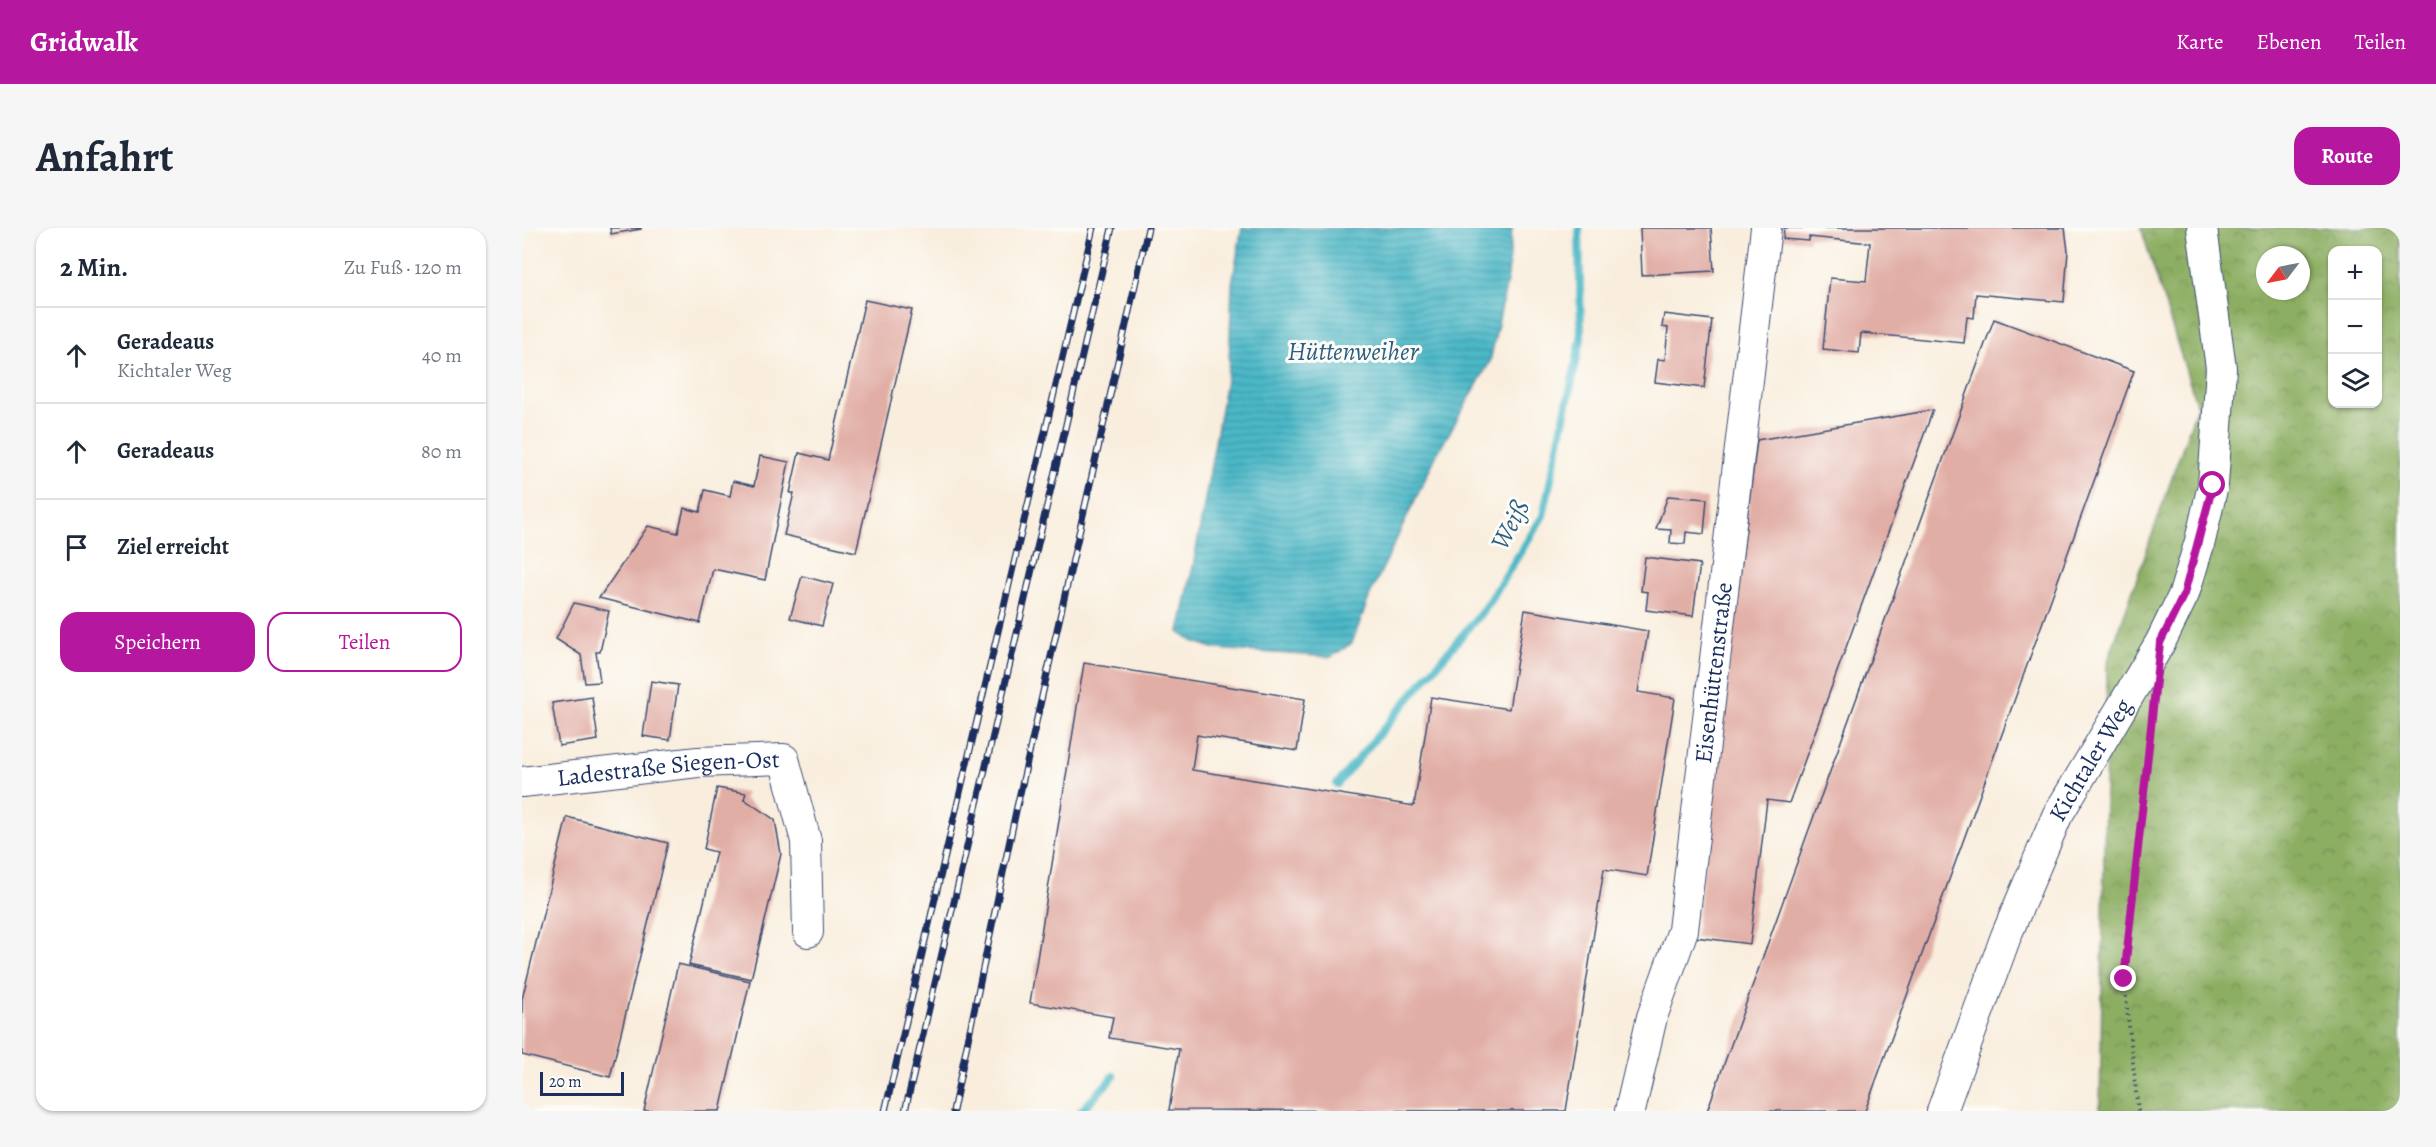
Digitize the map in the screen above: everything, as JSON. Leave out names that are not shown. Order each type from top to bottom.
[{"type":"street","name":"Eisenhüttenstraße","points":[[1630,1111],[1652,1017],[1683,930],[1766,228]]},
{"type":"street","name":"Kichtaler Weg","points":[[1942,1111],[2006,936],[2057,816],[2160,643],[2184,594],[2200,541],[2213,485],[2221,368],[2202,228]]},
{"type":"street","name":"Ladestraße Siegen-Ost","points":[[522,782],[698,762],[784,759],[806,841],[808,932]]},
{"type":"path","points":[[2138,1111],[2124,979],[2152,712]]},
{"type":"green space","points":[[2141,228],[2400,228],[2400,1111],[2100,1111],[2107,664],[2197,406]]},
{"type":"water","name":"Hüttenweiher","points":[[1242,228],[1512,228],[1508,276],[1490,362],[1436,456],[1370,595],[1352,643],[1331,657],[1216,649],[1192,641],[1179,632],[1194,562],[1229,363],[1232,284]]},
{"type":"building","points":[[610,228],[641,228],[641,229],[611,234]]},
{"type":"building","points":[[1640,228],[1711,228],[1714,271],[1642,275]]},
{"type":"building","points":[[1784,228],[2065,228],[2068,251],[2064,302],[1976,294],[1974,318],[1967,317],[1964,343],[1861,333],[1859,353],[1823,349],[1830,278],[1866,281],[1870,243],[1809,237],[1809,241],[1783,239]]},
{"type":"building","points":[[865,300],[912,310],[856,552],[784,535],[794,493],[790,493],[799,453],[828,460]]},
{"type":"building","points":[[1664,314],[1712,320],[1704,388],[1655,382],[1658,359],[1665,360],[1668,328],[1662,327]]},
{"type":"building","points":[[1994,319],[2134,371],[1865,1111],[1707,1111]]},
{"type":"building","points":[[1933,410],[1789,803],[1767,800],[1750,944],[1695,937],[1757,440]]},
{"type":"building","points":[[760,456],[789,462],[765,580],[713,569],[700,623],[599,598],[648,526],[678,533],[684,508],[700,512],[705,490],[730,496],[733,481],[754,486]]},
{"type":"building","points":[[1668,496],[1707,499],[1704,534],[1686,532],[1685,544],[1670,543],[1671,530],[1656,529]]},
{"type":"building","points":[[1645,557],[1700,564],[1693,616],[1646,610],[1648,592],[1641,591]]},
{"type":"building","points":[[802,576],[833,584],[822,626],[790,618]]},
{"type":"building","points":[[574,603],[609,611],[600,652],[596,652],[600,682],[585,683],[581,655],[556,639]]},
{"type":"building","points":[[1525,610],[1648,631],[1638,692],[1675,698],[1647,876],[1604,869],[1566,1111],[1169,1110],[1179,1049],[1109,1038],[1113,1017],[1030,1003],[1084,663],[1305,699],[1297,751],[1197,735],[1192,770],[1414,806],[1431,697],[1509,709]]},
{"type":"building","points":[[651,681],[678,685],[670,740],[643,736]]},
{"type":"building","points":[[592,697],[598,740],[559,746],[552,703]]},
{"type":"building","points":[[717,788],[746,793],[744,799],[775,820],[781,854],[751,979],[689,965],[716,852],[704,849]]},
{"type":"building","points":[[567,817],[668,843],[610,1077],[522,1055],[522,999]]},
{"type":"building","points":[[678,964],[750,981],[720,1111],[644,1111]]},
{"type":"waterway","name":"Weiß","points":[[1337,784],[1486,607],[1543,516],[1581,339],[1579,228]]},
{"type":"waterway","name":"Weiß","points":[[1081,1111],[1114,1076]]},
{"type":"railway","points":[[885,1111],[1093,228]]},
{"type":"railway","points":[[905,1111],[1112,228]]},
{"type":"railway","points":[[953,1111],[1016,811],[1148,228]]},
{"type":"route","points":[[2124,979],[2160,643],[2184,594],[2200,541],[2213,485]]}]
